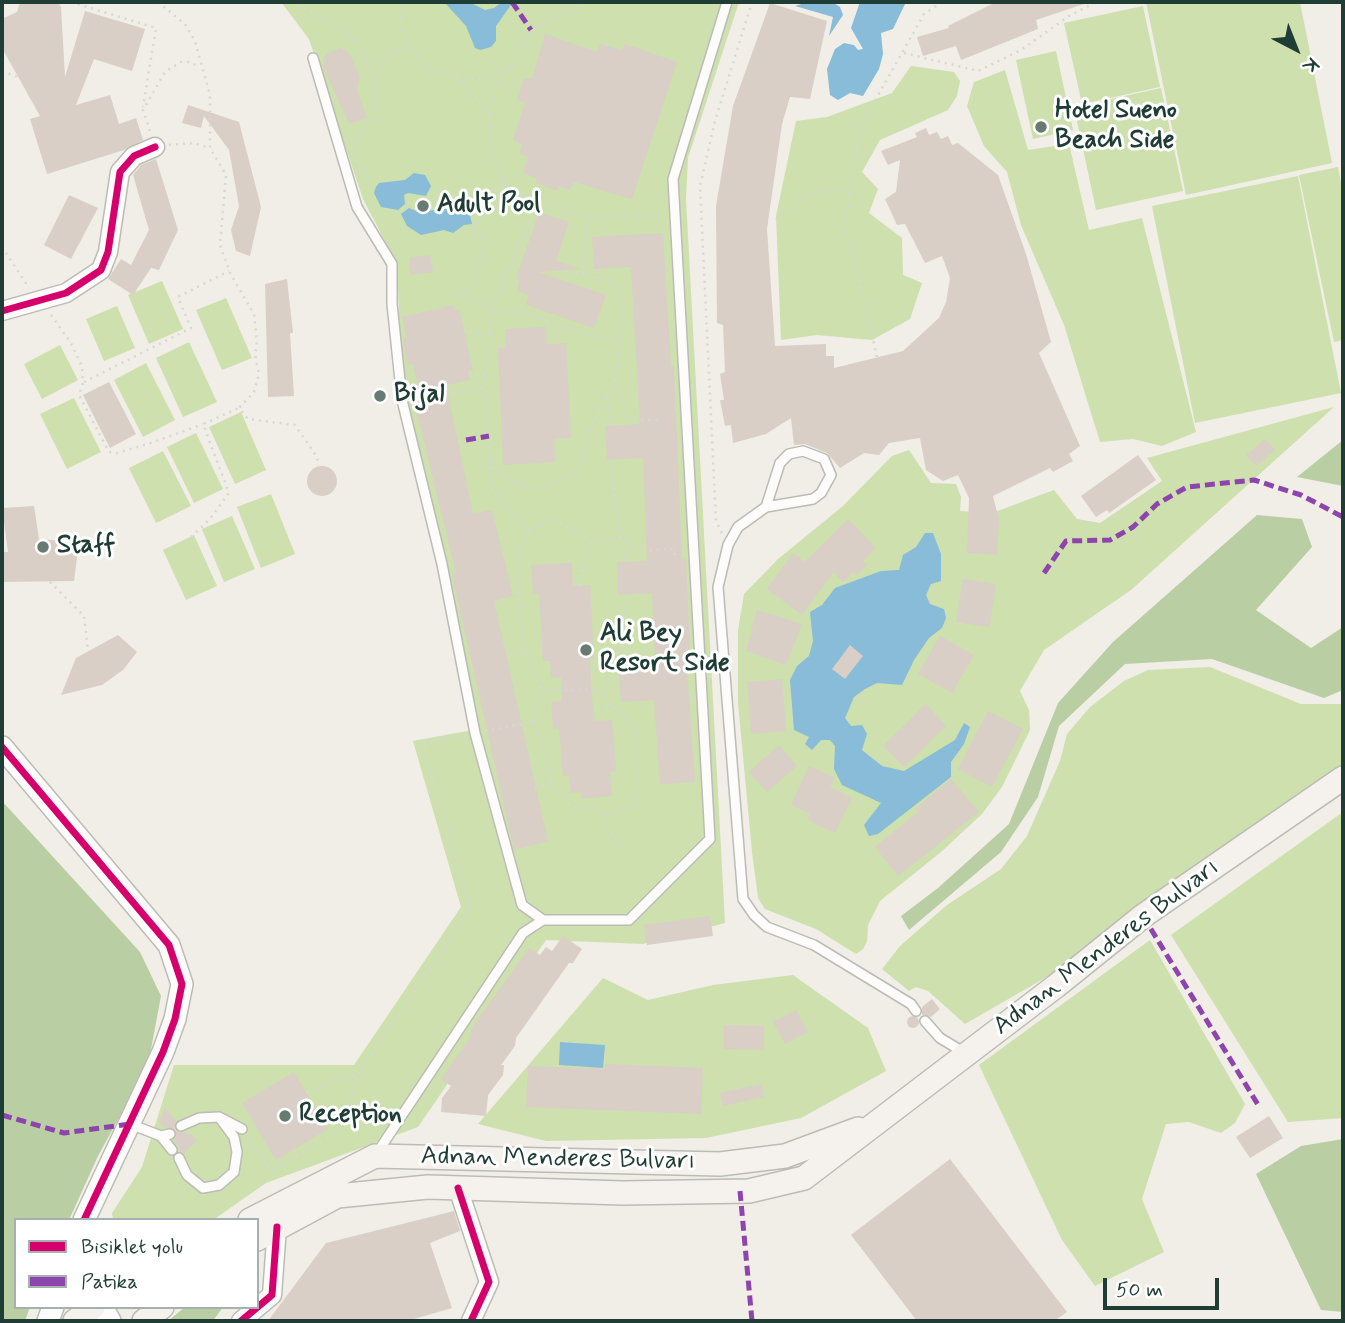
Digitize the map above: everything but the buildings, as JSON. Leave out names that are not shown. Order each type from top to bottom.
[{"type":"main road","name":"Adnan Menderes Bulvarı","points":[[267,1233],[337,1196],[428,1187],[623,1193],[750,1191],[804,1178],[1056,986],[1143,916],[1343,778]]},
{"type":"main road","name":"Adnan Menderes Bulvarı","points":[[254,1218],[375,1156],[720,1164],[785,1156],[874,1123]]},
{"type":"main road","points":[[75,1321],[90,1309]]},
{"type":"main road","points":[[144,1321],[159,1309]]},
{"type":"street","points":[[2,311],[66,293],[101,270],[108,252],[120,172],[134,156],[155,147]]},
{"type":"street","points":[[2,747],[169,945],[182,984],[175,1019],[102,1188],[86,1218]]},
{"type":"street","points":[[96,1218],[102,1188]]},
{"type":"street","points":[[458,1188],[489,1282],[471,1321]]},
{"type":"street","points":[[259,1306],[272,1295],[267,1233]]},
{"type":"street","points":[[241,1321],[255,1309]]},
{"type":"lane","points":[[313,58],[357,207],[392,264],[392,304],[402,400],[442,564],[475,733],[522,905],[543,919],[629,920],[710,839],[673,179],[727,2]]},
{"type":"lane","points":[[765,507],[780,463],[789,454],[803,451],[824,459],[831,475],[821,493],[813,499],[765,507],[738,527],[729,545],[718,587],[743,899],[767,927],[814,945],[911,1004],[916,1011]]},
{"type":"lane","points":[[375,1156],[523,933],[543,919]]},
{"type":"lane","points":[[925,1021],[940,1038],[965,1053]]},
{"type":"lane","points":[[181,1126],[199,1118],[219,1117],[242,1129]]},
{"type":"lane","points":[[179,1158],[187,1175],[203,1188],[219,1185],[234,1172],[237,1152],[234,1137],[219,1117]]},
{"type":"lane","points":[[130,1124],[166,1135],[172,1150]]},
{"type":"path","points":[[71,2],[156,28],[143,110],[155,147],[193,143],[210,148]]},
{"type":"path","points":[[2,247],[71,343],[82,367],[83,383],[79,395],[109,452],[117,453],[151,443],[203,424],[239,408],[254,392],[259,374],[255,355],[257,342],[254,314],[229,271],[220,245],[226,175],[210,148],[210,95],[200,67],[195,41],[185,24],[158,2]]},
{"type":"path","points":[[306,2],[299,6],[360,45],[374,81],[377,104],[374,120],[359,134],[353,155],[368,178]]},
{"type":"path","points":[[400,2],[403,34],[425,68],[458,77],[487,80],[514,64]]},
{"type":"path","points":[[585,2],[531,30],[502,83],[491,92],[491,155],[506,184],[538,204],[555,201],[571,214],[588,217],[675,215]]},
{"type":"path","points":[[729,545],[716,521],[700,186],[715,121],[752,2]]},
{"type":"path","points":[[877,358],[857,270],[844,230],[860,127],[924,14],[942,2]]},
{"type":"path","points":[[903,52],[978,71],[1021,50],[1069,16],[1096,2]]},
{"type":"path","points":[[374,81],[386,58],[409,44]]},
{"type":"path","points":[[143,110],[165,72],[181,62],[200,67]]},
{"type":"path","points":[[2,71],[18,77]]},
{"type":"path","points":[[458,77],[490,115]]},
{"type":"path","points":[[502,83],[521,88]]},
{"type":"path","points":[[506,184],[492,190],[499,205],[497,211],[480,214],[472,233],[485,237],[483,256],[476,269],[476,288],[456,293],[492,309],[530,314],[558,326],[621,342]]},
{"type":"path","points":[[776,220],[792,205],[815,192],[849,189]]},
{"type":"path","points":[[408,202],[411,206]]},
{"type":"path","points":[[528,530],[492,490],[485,387],[492,309],[538,204]]},
{"type":"path","points":[[396,212],[399,216]]},
{"type":"path","points":[[583,274],[588,217]]},
{"type":"path","points":[[598,278],[600,269]]},
{"type":"path","points":[[83,383],[191,328],[178,297],[229,271]]},
{"type":"path","points":[[491,463],[504,478],[529,488],[560,481],[578,468],[588,434],[615,379],[624,326],[620,293],[611,281],[569,273]]},
{"type":"path","points":[[557,344],[558,326]]},
{"type":"path","points":[[464,331],[489,332]]},
{"type":"path","points":[[469,375],[486,375]]},
{"type":"path","points":[[615,379],[630,421],[658,420]]},
{"type":"path","points":[[417,398],[485,387]]},
{"type":"path","points":[[607,394],[612,426]]},
{"type":"path","points":[[239,408],[248,419],[295,425],[317,457],[318,466]]},
{"type":"path","points":[[186,542],[209,520],[229,492],[203,424]]},
{"type":"path","points":[[458,441],[466,440]]},
{"type":"path","points":[[613,460],[612,477],[626,562]]},
{"type":"path","points":[[528,530],[556,520],[592,540],[621,538],[638,551],[674,549],[675,559]]},
{"type":"path","points":[[528,530],[521,550],[519,607],[524,651],[542,691],[533,722],[549,760],[551,784],[571,806],[606,813],[632,807],[638,794],[636,737],[632,724],[607,702]]},
{"type":"path","points":[[579,586],[592,540]]},
{"type":"path","points":[[50,582],[84,616],[88,650]]},
{"type":"path","points":[[604,720],[607,702],[604,689],[612,662],[623,644],[627,594]]},
{"type":"path","points":[[623,644],[648,660],[682,659],[682,665]]},
{"type":"path","points":[[507,654],[524,651]]},
{"type":"path","points":[[542,691],[604,689]]},
{"type":"path","points":[[242,1129],[271,1171],[340,1132],[359,1073],[471,909],[423,744],[533,722]]},
{"type":"path","points":[[535,788],[551,784]]},
{"type":"path","points":[[606,813],[608,828],[615,845],[621,848]]},
{"type":"path","points":[[306,1092],[359,1073]]},
{"type":"green space","name":"Ali Bey Resort Side","points":[[281,2],[739,2],[688,158],[686,199],[725,923],[643,944],[546,940],[418,1127],[266,1183],[216,1218],[113,1218],[112,1213],[142,1167],[174,1065],[354,1065],[461,907],[413,741],[478,729],[407,394],[400,337],[397,264],[363,199],[309,39]]},
{"type":"green space","points":[[1146,2],[1300,2],[1332,163],[1186,195]]},
{"type":"green space","points":[[1143,6],[1160,87],[1082,104],[1064,23]]},
{"type":"green space","points":[[1056,51],[1073,130],[1033,139],[1016,60]]},
{"type":"green space","points":[[911,66],[954,72],[960,81],[957,96],[948,110],[880,140],[862,172],[878,189],[869,213],[902,238],[903,275],[922,283],[910,319],[872,340],[817,335],[781,340],[776,216],[796,121],[827,117],[892,93]]},
{"type":"green space","points":[[1005,70],[1028,150],[1069,144],[1089,230],[1142,218],[1196,432],[1162,446],[1133,439],[1100,442],[1064,325],[1021,225],[1007,172],[984,146],[967,106],[974,82]]},
{"type":"green space","points":[[1161,88],[1183,191],[1096,210],[1074,107]]},
{"type":"green space","points":[[1338,167],[1343,194],[1343,340],[1334,342],[1299,175]]},
{"type":"green space","points":[[1298,176],[1341,393],[1195,423],[1152,206]]},
{"type":"green space","points":[[162,281],[183,329],[149,344],[128,295]]},
{"type":"green space","points":[[226,298],[252,358],[222,370],[196,310]]},
{"type":"green space","points":[[117,306],[135,348],[104,361],[86,319]]},
{"type":"green space","points":[[189,342],[217,402],[183,417],[156,358]]},
{"type":"green space","points":[[60,345],[78,380],[42,399],[24,364]]},
{"type":"green space","points":[[146,363],[175,420],[143,437],[114,380]]},
{"type":"green space","points":[[74,398],[101,452],[67,469],[40,414]]},
{"type":"green space","points":[[1334,407],[1131,590],[1044,650],[1020,691],[1029,710],[1030,730],[1002,787],[982,814],[941,852],[880,901],[868,925],[867,942],[863,949],[856,954],[816,929],[765,909],[758,898],[738,703],[738,630],[744,594],[778,559],[843,506],[892,456],[909,450],[931,483],[956,484],[961,497],[960,511],[992,513],[1054,490],[1077,519],[1100,523],[1162,481],[1147,458]]},
{"type":"green space","points":[[241,412],[266,470],[235,484],[209,427]]},
{"type":"green space","points":[[196,433],[223,489],[194,503],[167,447]]},
{"type":"green space","points":[[1343,440],[1343,486],[1297,477]]},
{"type":"green space","points":[[163,451],[191,506],[156,523],[129,468]]},
{"type":"green space","points":[[271,494],[295,554],[261,568],[237,507]]},
{"type":"green space","points":[[1257,515],[1302,519],[1312,547],[1256,610],[1311,648],[1343,627],[1343,690],[1324,698],[1212,659],[1125,664],[1059,726],[1038,797],[1001,852],[909,930],[901,916],[938,888],[1009,824],[1058,703],[1113,642]]},
{"type":"green space","points":[[232,516],[255,569],[224,582],[202,529]]},
{"type":"green space","points":[[194,535],[217,586],[186,600],[163,550]]},
{"type":"green space","points":[[1210,667],[1301,704],[1343,704],[1343,768],[1194,869],[1045,978],[965,1024],[928,991],[916,987],[909,991],[882,969],[900,946],[947,905],[1001,869],[1027,836],[1060,761],[1067,734],[1090,707],[1124,681],[1148,670]]},
{"type":"green space","points":[[2,801],[140,952],[161,996],[148,1065],[98,1156],[70,1218],[14,1218],[14,1309],[29,1309],[25,1321],[2,1321]]},
{"type":"green space","points":[[1343,812],[1343,1118],[1288,1122],[1171,935]]},
{"type":"green space","points":[[1150,940],[1245,1104],[1235,1123],[1221,1133],[1189,1122],[1166,1124],[1142,1199],[1164,1252],[1095,1286],[1062,1240],[979,1065]]},
{"type":"green space","points":[[793,975],[868,1028],[886,1071],[801,1118],[706,1138],[546,1141],[478,1124],[603,978],[648,1000],[713,985]]},
{"type":"green space","points":[[1343,1139],[1343,1312],[1321,1310],[1256,1174],[1301,1146]]},
{"type":"green space","points":[[183,1309],[222,1309],[213,1321],[168,1321]]},
{"type":"water","points":[[437,2],[469,2],[485,10],[502,2],[513,2],[496,26],[496,41],[491,47],[480,50],[475,48],[466,26],[446,4]]},
{"type":"water","points":[[808,2],[832,2],[840,7],[843,15],[829,36],[833,17],[795,6]]},
{"type":"water","points":[[860,2],[906,2],[893,29],[881,33],[883,54],[879,69],[863,96],[850,93],[838,100],[830,95],[827,69],[835,49],[844,43],[854,45],[858,50],[863,49],[851,28]]},
{"type":"water","points":[[414,173],[425,175],[431,186],[426,196],[408,193],[404,195],[405,204],[398,210],[381,207],[374,193],[379,183],[405,180]]},
{"type":"water","points":[[467,202],[472,224],[464,225],[453,233],[444,230],[421,235],[407,226],[401,214],[409,208],[421,213]]},
{"type":"water","points":[[925,533],[933,533],[941,554],[941,581],[931,584],[926,595],[930,604],[944,609],[946,618],[942,628],[929,638],[902,685],[877,683],[865,689],[854,697],[845,718],[851,726],[862,725],[867,734],[862,750],[882,766],[904,771],[955,740],[964,723],[970,727],[964,744],[951,762],[951,777],[878,834],[869,836],[864,825],[881,803],[842,785],[834,769],[835,746],[830,740],[821,740],[812,750],[805,744],[809,737],[794,730],[790,680],[797,666],[809,656],[813,641],[810,612],[822,605],[835,588],[881,571],[899,570],[903,555],[916,547]]},
{"type":"water","points":[[560,1042],[605,1045],[603,1068],[559,1065]]},
{"type":"marked path","points":[[512,2],[531,30]]},
{"type":"marked path","points":[[466,440],[489,436]]},
{"type":"marked path","points":[[1044,573],[1066,541],[1110,540],[1133,527],[1157,504],[1187,487],[1254,480],[1301,495],[1343,517]]},
{"type":"marked path","points":[[1143,916],[1260,1108]]},
{"type":"marked path","points":[[2,1115],[64,1133],[130,1124]]},
{"type":"marked path","points":[[740,1191],[752,1321]]},
{"type":"cycle path","points":[[2,311],[66,293],[101,270],[108,252],[120,172],[134,156],[155,147]]},
{"type":"cycle path","points":[[2,747],[169,945],[182,984],[175,1019],[163,1052],[85,1218]]},
{"type":"cycle path","points":[[458,1188],[489,1282],[471,1321]]},
{"type":"cycle path","points":[[259,1306],[272,1295],[277,1227]]},
{"type":"cycle path","points":[[241,1321],[255,1309]]},
{"type":"place","name":"Hotel Sueno Beach Side","points":[[1041,127]]},
{"type":"place","name":"Adult Pool","points":[[423,206]]},
{"type":"place","name":"Bijal","points":[[380,396]]},
{"type":"place","name":"Staff","points":[[43,547]]},
{"type":"place","name":"Ali Bey Resort Side","points":[[586,650]]},
{"type":"place","name":"Reception","points":[[285,1116]]}]
